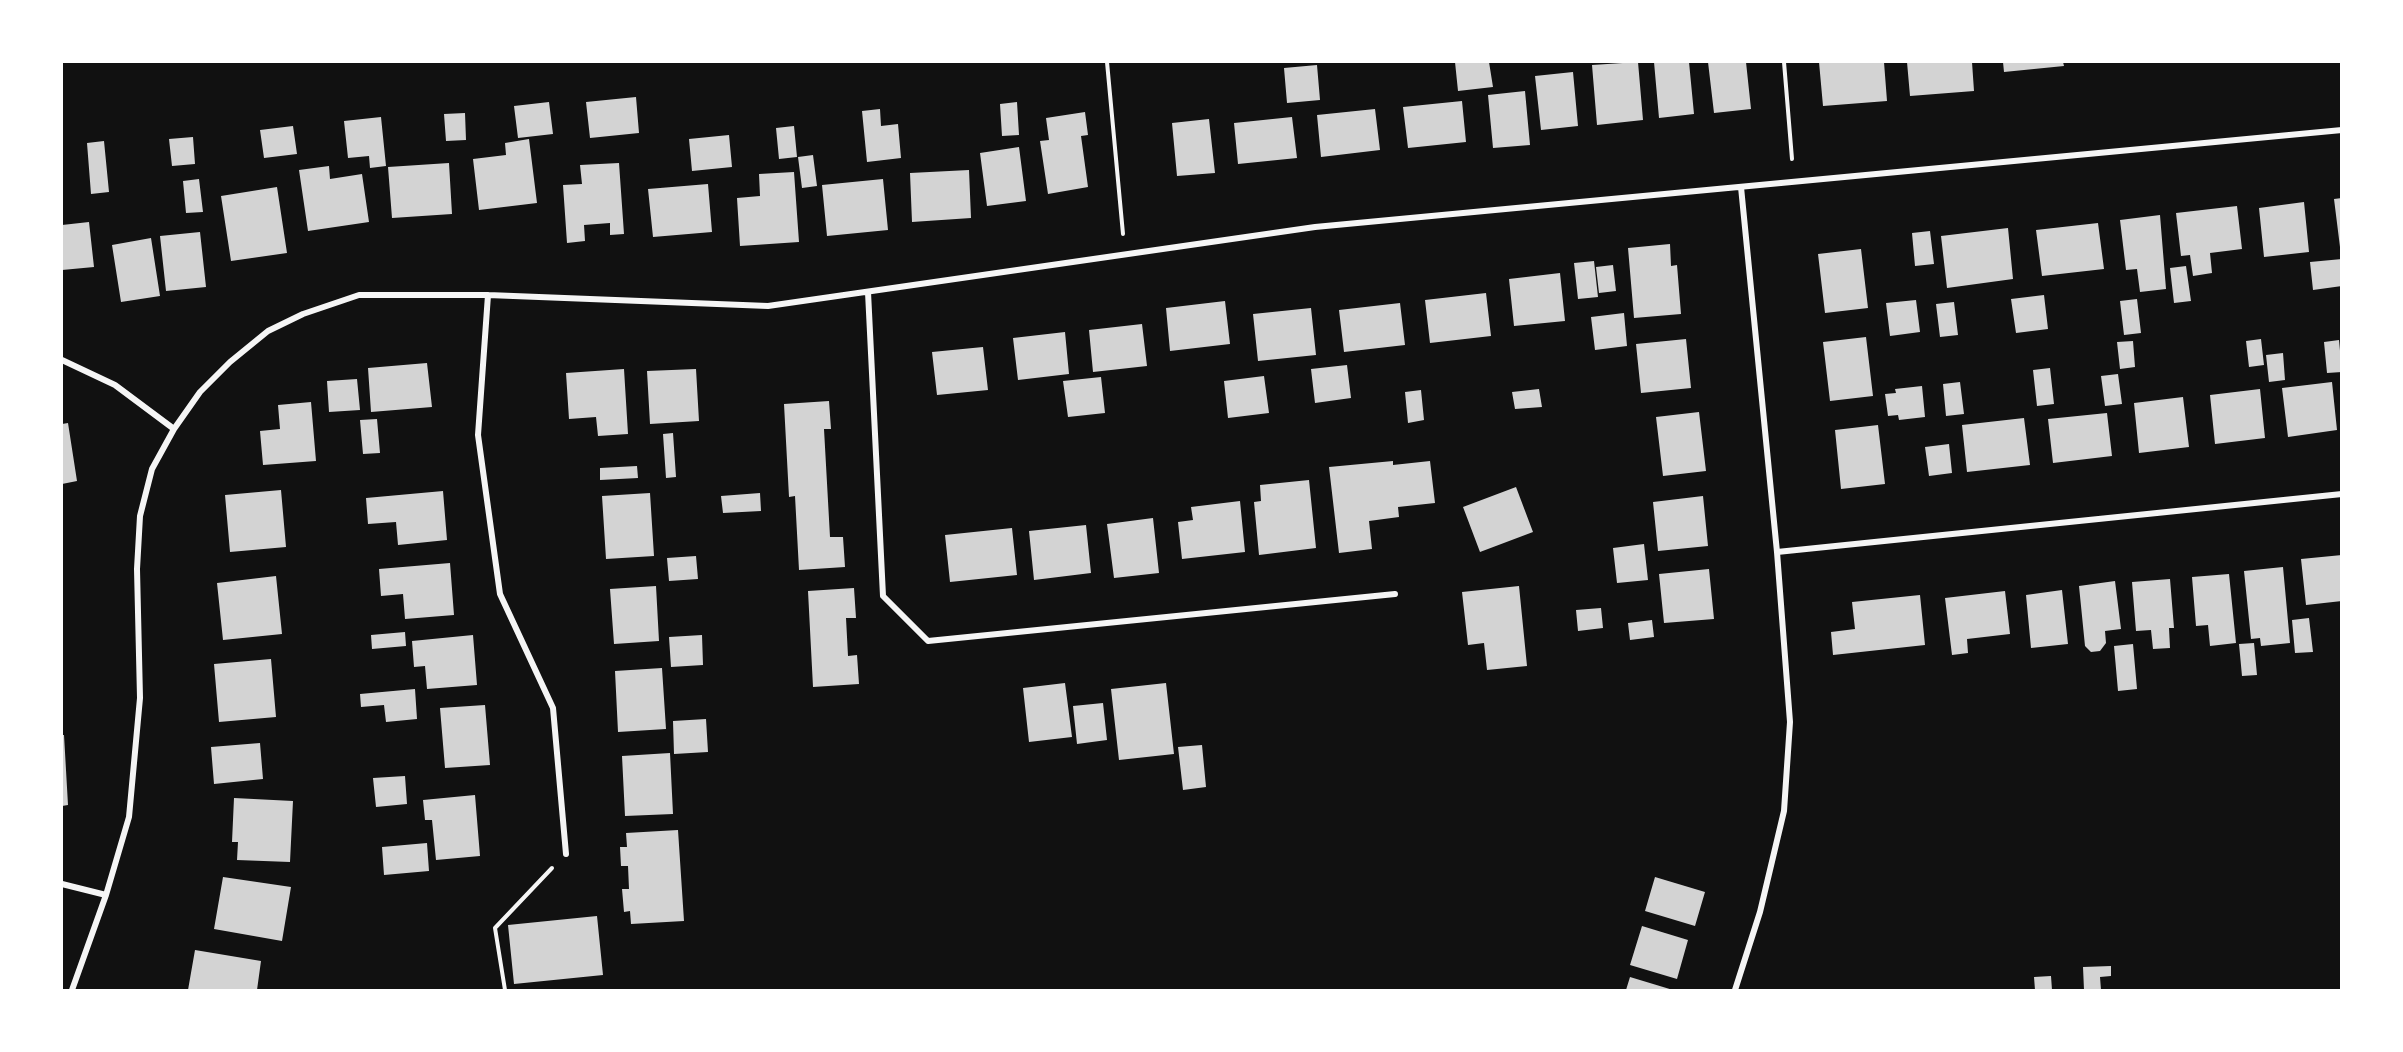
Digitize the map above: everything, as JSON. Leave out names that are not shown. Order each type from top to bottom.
[{"type":"street","points":[[72,990],[106,895],[129,817],[140,698],[137,569],[140,516],[152,469],[174,429],[200,392],[230,362],[268,332],[303,314],[359,295],[488,295],[768,306],[1315,228],[2342,130]]},
{"type":"street","points":[[1735,990],[1760,912],[1784,811],[1791,722],[1777,552],[1741,187]]},
{"type":"street","points":[[868,292],[883,597],[928,641],[1395,594]]},
{"type":"street","points":[[488,295],[478,435],[482,469],[500,594],[553,708],[566,854]]},
{"type":"street","points":[[62,360],[115,385],[174,429]]},
{"type":"street","points":[[1777,552],[2342,494]]},
{"type":"street","points":[[62,884],[106,895]]},
{"type":"path","points":[[1107,62],[1125,255]]},
{"type":"path","points":[[1784,62],[1794,183]]},
{"type":"path","points":[[505,990],[495,928],[566,854]]},
{"type":"building","points":[[1455,62],[1489,62],[1493,87],[1458,91]]},
{"type":"building","points":[[1638,62],[1643,120],[1597,125],[1592,65]]},
{"type":"building","points":[[1654,62],[1689,62],[1694,114],[1659,118]]},
{"type":"building","points":[[1708,62],[1746,62],[1751,109],[1714,113]]},
{"type":"building","points":[[1819,62],[1884,62],[1887,101],[1823,106]]},
{"type":"building","points":[[1907,62],[1972,62],[1974,91],[1910,96]]},
{"type":"building","points":[[2003,62],[2063,62],[2064,66],[2004,72]]},
{"type":"building","points":[[1317,65],[1320,100],[1287,103],[1284,68]]},
{"type":"building","points":[[1573,72],[1578,126],[1541,130],[1535,76]]},
{"type":"building","points":[[1525,91],[1530,145],[1493,148],[1488,95]]},
{"type":"building","points":[[636,97],[639,133],[590,138],[586,102]]},
{"type":"building","points":[[1462,101],[1466,142],[1408,148],[1403,107]]},
{"type":"building","points":[[549,102],[553,134],[518,138],[514,106]]},
{"type":"building","points":[[1017,102],[1019,135],[1002,136],[1000,104]]},
{"type":"building","points":[[880,109],[881,126],[898,124],[901,158],[867,162],[862,111]]},
{"type":"building","points":[[1375,109],[1380,150],[1321,157],[1317,115]]},
{"type":"building","points":[[1085,112],[1088,135],[1081,136],[1088,187],[1048,194],[1040,141],[1049,140],[1046,118]]},
{"type":"building","points":[[465,113],[466,140],[446,141],[444,114]]},
{"type":"building","points":[[381,117],[386,166],[370,168],[369,156],[348,158],[344,121]]},
{"type":"building","points":[[1292,117],[1297,158],[1238,164],[1234,123]]},
{"type":"building","points":[[1209,119],[1215,173],[1177,176],[1172,123]]},
{"type":"building","points":[[293,126],[297,154],[264,158],[260,130]]},
{"type":"building","points":[[794,126],[797,157],[779,159],[776,128]]},
{"type":"building","points":[[729,135],[732,167],[692,171],[689,139]]},
{"type":"building","points":[[193,137],[195,164],[172,166],[169,139]]},
{"type":"building","points":[[529,139],[537,203],[479,210],[473,159],[506,155],[505,143]]},
{"type":"building","points":[[104,141],[109,192],[91,194],[87,143]]},
{"type":"building","points":[[1019,147],[1026,201],[987,206],[980,153]]},
{"type":"building","points":[[813,155],[817,186],[802,188],[798,157]]},
{"type":"building","points":[[449,163],[452,214],[392,218],[388,167]]},
{"type":"building","points":[[619,163],[624,234],[610,235],[610,223],[584,225],[585,241],[567,243],[563,185],[582,184],[580,165]]},
{"type":"building","points":[[329,166],[330,179],[362,174],[369,222],[308,231],[299,170]]},
{"type":"building","points":[[969,170],[971,218],[912,222],[910,173]]},
{"type":"building","points":[[794,172],[799,242],[740,246],[737,198],[760,196],[759,174]]},
{"type":"building","points":[[199,179],[203,212],[186,213],[183,181]]},
{"type":"building","points":[[883,179],[888,230],[827,236],[822,185]]},
{"type":"building","points":[[708,184],[712,232],[653,237],[648,189]]},
{"type":"building","points":[[277,187],[287,253],[231,261],[221,196]]},
{"type":"building","points":[[2342,198],[2342,247],[2340,247],[2334,199]]},
{"type":"building","points":[[2304,202],[2309,252],[2264,257],[2259,208]]},
{"type":"building","points":[[2237,206],[2242,249],[2210,253],[2212,273],[2193,276],[2190,255],[2181,256],[2176,213]]},
{"type":"building","points":[[2160,215],[2166,289],[2140,292],[2137,269],[2126,270],[2120,220]]},
{"type":"building","points":[[89,222],[94,267],[62,270],[62,225]]},
{"type":"building","points":[[2098,223],[2104,269],[2042,276],[2036,230]]},
{"type":"building","points":[[2008,228],[2013,279],[1947,288],[1941,236]]},
{"type":"building","points":[[1930,231],[1934,264],[1915,266],[1912,233]]},
{"type":"building","points":[[200,232],[206,287],[166,291],[160,236]]},
{"type":"building","points":[[151,238],[160,296],[121,302],[112,245]]},
{"type":"building","points":[[1670,244],[1671,266],[1677,265],[1681,314],[1634,318],[1628,248]]},
{"type":"building","points":[[1861,249],[1868,308],[1825,313],[1818,254]]},
{"type":"building","points":[[2342,259],[2342,286],[2313,290],[2310,262]]},
{"type":"building","points":[[1594,261],[1598,297],[1578,299],[1574,263]]},
{"type":"building","points":[[1613,265],[1616,291],[1599,293],[1596,267]]},
{"type":"building","points":[[2186,266],[2191,301],[2174,303],[2170,268]]},
{"type":"building","points":[[1560,273],[1565,321],[1514,326],[1509,279]]},
{"type":"building","points":[[1486,293],[1491,336],[1430,343],[1425,300]]},
{"type":"building","points":[[2044,295],[2048,329],[2016,333],[2011,299]]},
{"type":"building","points":[[2137,299],[2141,333],[2124,335],[2120,301]]},
{"type":"building","points":[[1916,300],[1920,332],[1890,336],[1886,303]]},
{"type":"building","points":[[1225,301],[1230,344],[1170,351],[1166,308]]},
{"type":"building","points":[[1954,302],[1958,335],[1940,337],[1936,304]]},
{"type":"building","points":[[1400,303],[1405,345],[1344,352],[1339,310]]},
{"type":"building","points":[[1311,308],[1316,355],[1258,361],[1253,314]]},
{"type":"building","points":[[1624,313],[1627,346],[1595,350],[1591,317]]},
{"type":"building","points":[[1142,324],[1147,366],[1093,372],[1089,330]]},
{"type":"building","points":[[1065,332],[1069,374],[1018,380],[1013,338]]},
{"type":"building","points":[[1866,337],[1873,396],[1830,401],[1823,342]]},
{"type":"building","points":[[1686,339],[1691,388],[1641,393],[1636,344]]},
{"type":"building","points":[[2261,339],[2264,365],[2249,367],[2246,341]]},
{"type":"building","points":[[2339,340],[2342,372],[2327,373],[2324,342]]},
{"type":"building","points":[[2133,341],[2135,367],[2120,369],[2117,342]]},
{"type":"building","points":[[983,347],[988,390],[937,395],[932,352]]},
{"type":"building","points":[[2283,353],[2285,380],[2269,382],[2266,355]]},
{"type":"building","points":[[427,363],[432,407],[371,412],[368,368]]},
{"type":"building","points":[[1347,365],[1351,398],[1315,403],[1311,369]]},
{"type":"building","points":[[2050,368],[2054,404],[2037,406],[2033,370]]},
{"type":"building","points":[[624,369],[628,434],[598,436],[596,417],[569,419],[566,373]]},
{"type":"building","points":[[696,369],[699,421],[650,424],[647,371]]},
{"type":"building","points":[[2118,374],[2122,404],[2105,406],[2101,376]]},
{"type":"building","points":[[1264,376],[1269,413],[1228,418],[1224,381]]},
{"type":"building","points":[[1101,377],[1105,413],[1068,417],[1063,381]]},
{"type":"building","points":[[357,379],[360,410],[329,412],[327,381]]},
{"type":"building","points":[[1960,382],[1964,414],[1946,416],[1943,384]]},
{"type":"building","points":[[2332,382],[2337,430],[2288,437],[2282,388]]},
{"type":"building","points":[[1922,386],[1925,417],[1899,420],[1898,415],[1888,416],[1885,394],[1896,393],[1895,389]]},
{"type":"building","points":[[1539,389],[1542,407],[1515,409],[1512,392]]},
{"type":"building","points":[[2260,389],[2265,438],[2215,444],[2210,395]]},
{"type":"building","points":[[1421,390],[1424,420],[1408,423],[1405,392]]},
{"type":"building","points":[[2183,397],[2189,447],[2139,453],[2134,403]]},
{"type":"building","points":[[829,401],[831,429],[824,429],[830,537],[843,537],[845,567],[799,570],[795,496],[789,497],[784,404]]},
{"type":"building","points":[[311,402],[316,461],[263,465],[260,431],[280,429],[278,405]]},
{"type":"building","points":[[1699,412],[1706,471],[1663,476],[1656,417]]},
{"type":"building","points":[[2107,413],[2112,456],[2053,463],[2048,419]]},
{"type":"building","points":[[2024,418],[2030,465],[1967,472],[1962,425]]},
{"type":"building","points":[[377,419],[380,453],[363,454],[360,420]]},
{"type":"building","points":[[68,423],[77,481],[62,484],[62,424]]},
{"type":"building","points":[[1878,425],[1885,484],[1841,489],[1835,430]]},
{"type":"building","points":[[673,433],[676,477],[666,478],[663,434]]},
{"type":"building","points":[[1949,444],[1952,473],[1929,476],[1925,447]]},
{"type":"building","points":[[1393,461],[1393,465],[1430,461],[1435,503],[1398,507],[1399,517],[1369,521],[1372,549],[1339,553],[1329,467]]},
{"type":"building","points":[[637,466],[638,478],[600,480],[600,468]]},
{"type":"building","points":[[1309,480],[1316,548],[1259,555],[1254,502],[1261,501],[1260,485]]},
{"type":"building","points":[[1516,487],[1533,532],[1480,552],[1463,507]]},
{"type":"building","points":[[281,490],[286,547],[230,552],[225,495]]},
{"type":"building","points":[[443,491],[447,540],[398,545],[396,522],[368,524],[366,498]]},
{"type":"building","points":[[650,493],[654,556],[606,559],[602,496]]},
{"type":"building","points":[[760,493],[761,511],[723,513],[721,496]]},
{"type":"building","points":[[1703,496],[1708,546],[1658,551],[1653,502]]},
{"type":"building","points":[[1240,501],[1245,552],[1182,559],[1178,522],[1193,520],[1191,507]]},
{"type":"building","points":[[1153,518],[1159,573],[1114,578],[1107,524]]},
{"type":"building","points":[[1086,525],[1091,573],[1034,580],[1029,531]]},
{"type":"building","points":[[1012,528],[1017,575],[950,582],[945,535]]},
{"type":"building","points":[[1644,544],[1648,580],[1617,583],[1613,548]]},
{"type":"building","points":[[2342,555],[2342,601],[2306,605],[2301,559]]},
{"type":"building","points":[[696,556],[698,579],[669,581],[667,558]]},
{"type":"building","points":[[450,563],[454,615],[405,619],[403,594],[381,596],[379,569]]},
{"type":"building","points":[[2283,567],[2290,643],[2261,646],[2260,638],[2251,639],[2244,571]]},
{"type":"building","points":[[1709,569],[1714,619],[1664,623],[1659,574]]},
{"type":"building","points":[[2229,574],[2236,643],[2210,646],[2208,625],[2196,626],[2192,577]]},
{"type":"building","points":[[276,576],[282,634],[223,640],[217,583]]},
{"type":"building","points":[[2170,579],[2174,628],[2169,628],[2170,648],[2153,649],[2151,630],[2136,631],[2132,582]]},
{"type":"building","points":[[2115,581],[2121,629],[2105,631],[2106,643],[2100,651],[2091,652],[2085,646],[2079,586]]},
{"type":"building","points":[[656,586],[659,641],[614,644],[610,589]]},
{"type":"building","points":[[1519,586],[1527,666],[1487,670],[1484,643],[1468,645],[1462,592]]},
{"type":"building","points":[[854,588],[856,618],[846,618],[848,656],[857,655],[859,684],[813,687],[808,591]]},
{"type":"building","points":[[2062,590],[2068,644],[2031,648],[2026,595]]},
{"type":"building","points":[[2005,591],[2010,634],[1967,639],[1968,653],[1952,655],[1945,598]]},
{"type":"building","points":[[1920,595],[1925,645],[1833,655],[1831,632],[1855,629],[1852,602]]},
{"type":"building","points":[[1601,608],[1603,628],[1578,631],[1576,610]]},
{"type":"building","points":[[2309,618],[2313,652],[2295,653],[2292,620]]},
{"type":"building","points":[[1652,620],[1654,637],[1630,640],[1628,623]]},
{"type":"building","points":[[405,632],[406,646],[372,649],[371,635]]},
{"type":"building","points":[[473,635],[477,685],[427,689],[425,666],[414,667],[412,641]]},
{"type":"building","points":[[702,635],[703,665],[671,667],[669,637]]},
{"type":"building","points":[[2254,643],[2257,675],[2242,676],[2239,644]]},
{"type":"building","points":[[2133,644],[2137,689],[2118,691],[2114,646]]},
{"type":"building","points":[[271,659],[276,717],[219,722],[214,664]]},
{"type":"building","points":[[662,668],[666,729],[618,732],[615,671]]},
{"type":"building","points":[[1065,683],[1072,737],[1029,742],[1023,688]]},
{"type":"building","points":[[1166,683],[1174,754],[1119,760],[1111,689]]},
{"type":"building","points":[[415,689],[417,719],[386,722],[384,705],[361,707],[360,694]]},
{"type":"building","points":[[1103,703],[1107,740],[1077,744],[1073,706]]},
{"type":"building","points":[[485,705],[490,765],[445,768],[440,708]]},
{"type":"building","points":[[706,719],[708,752],[674,754],[673,721]]},
{"type":"building","points":[[62,735],[64,735],[68,805],[62,806]]},
{"type":"building","points":[[260,743],[263,779],[214,784],[211,747]]},
{"type":"building","points":[[1202,745],[1206,787],[1183,790],[1178,747]]},
{"type":"building","points":[[670,753],[673,814],[625,816],[622,756]]},
{"type":"building","points":[[405,776],[407,804],[376,807],[373,778]]},
{"type":"building","points":[[475,795],[480,856],[436,860],[432,820],[425,820],[423,800]]},
{"type":"building","points":[[234,798],[293,801],[290,862],[237,860],[238,842],[232,842]]},
{"type":"building","points":[[678,830],[684,921],[631,924],[630,911],[624,912],[622,889],[629,889],[628,866],[621,866],[620,847],[627,847],[626,833]]},
{"type":"building","points":[[427,843],[429,871],[384,875],[382,847]]},
{"type":"building","points":[[223,877],[291,887],[282,941],[214,929]]},
{"type":"building","points":[[1655,877],[1705,892],[1695,926],[1645,911]]},
{"type":"building","points":[[597,916],[603,975],[514,984],[508,925]]},
{"type":"building","points":[[1642,926],[1688,940],[1677,979],[1630,965]]},
{"type":"building","points":[[195,950],[261,961],[257,990],[188,990]]},
{"type":"building","points":[[2111,966],[2111,976],[2100,977],[2101,990],[2084,990],[2083,967]]},
{"type":"building","points":[[2051,976],[2052,990],[2035,990],[2034,977]]},
{"type":"building","points":[[1630,977],[1673,990],[1626,990]]}]
